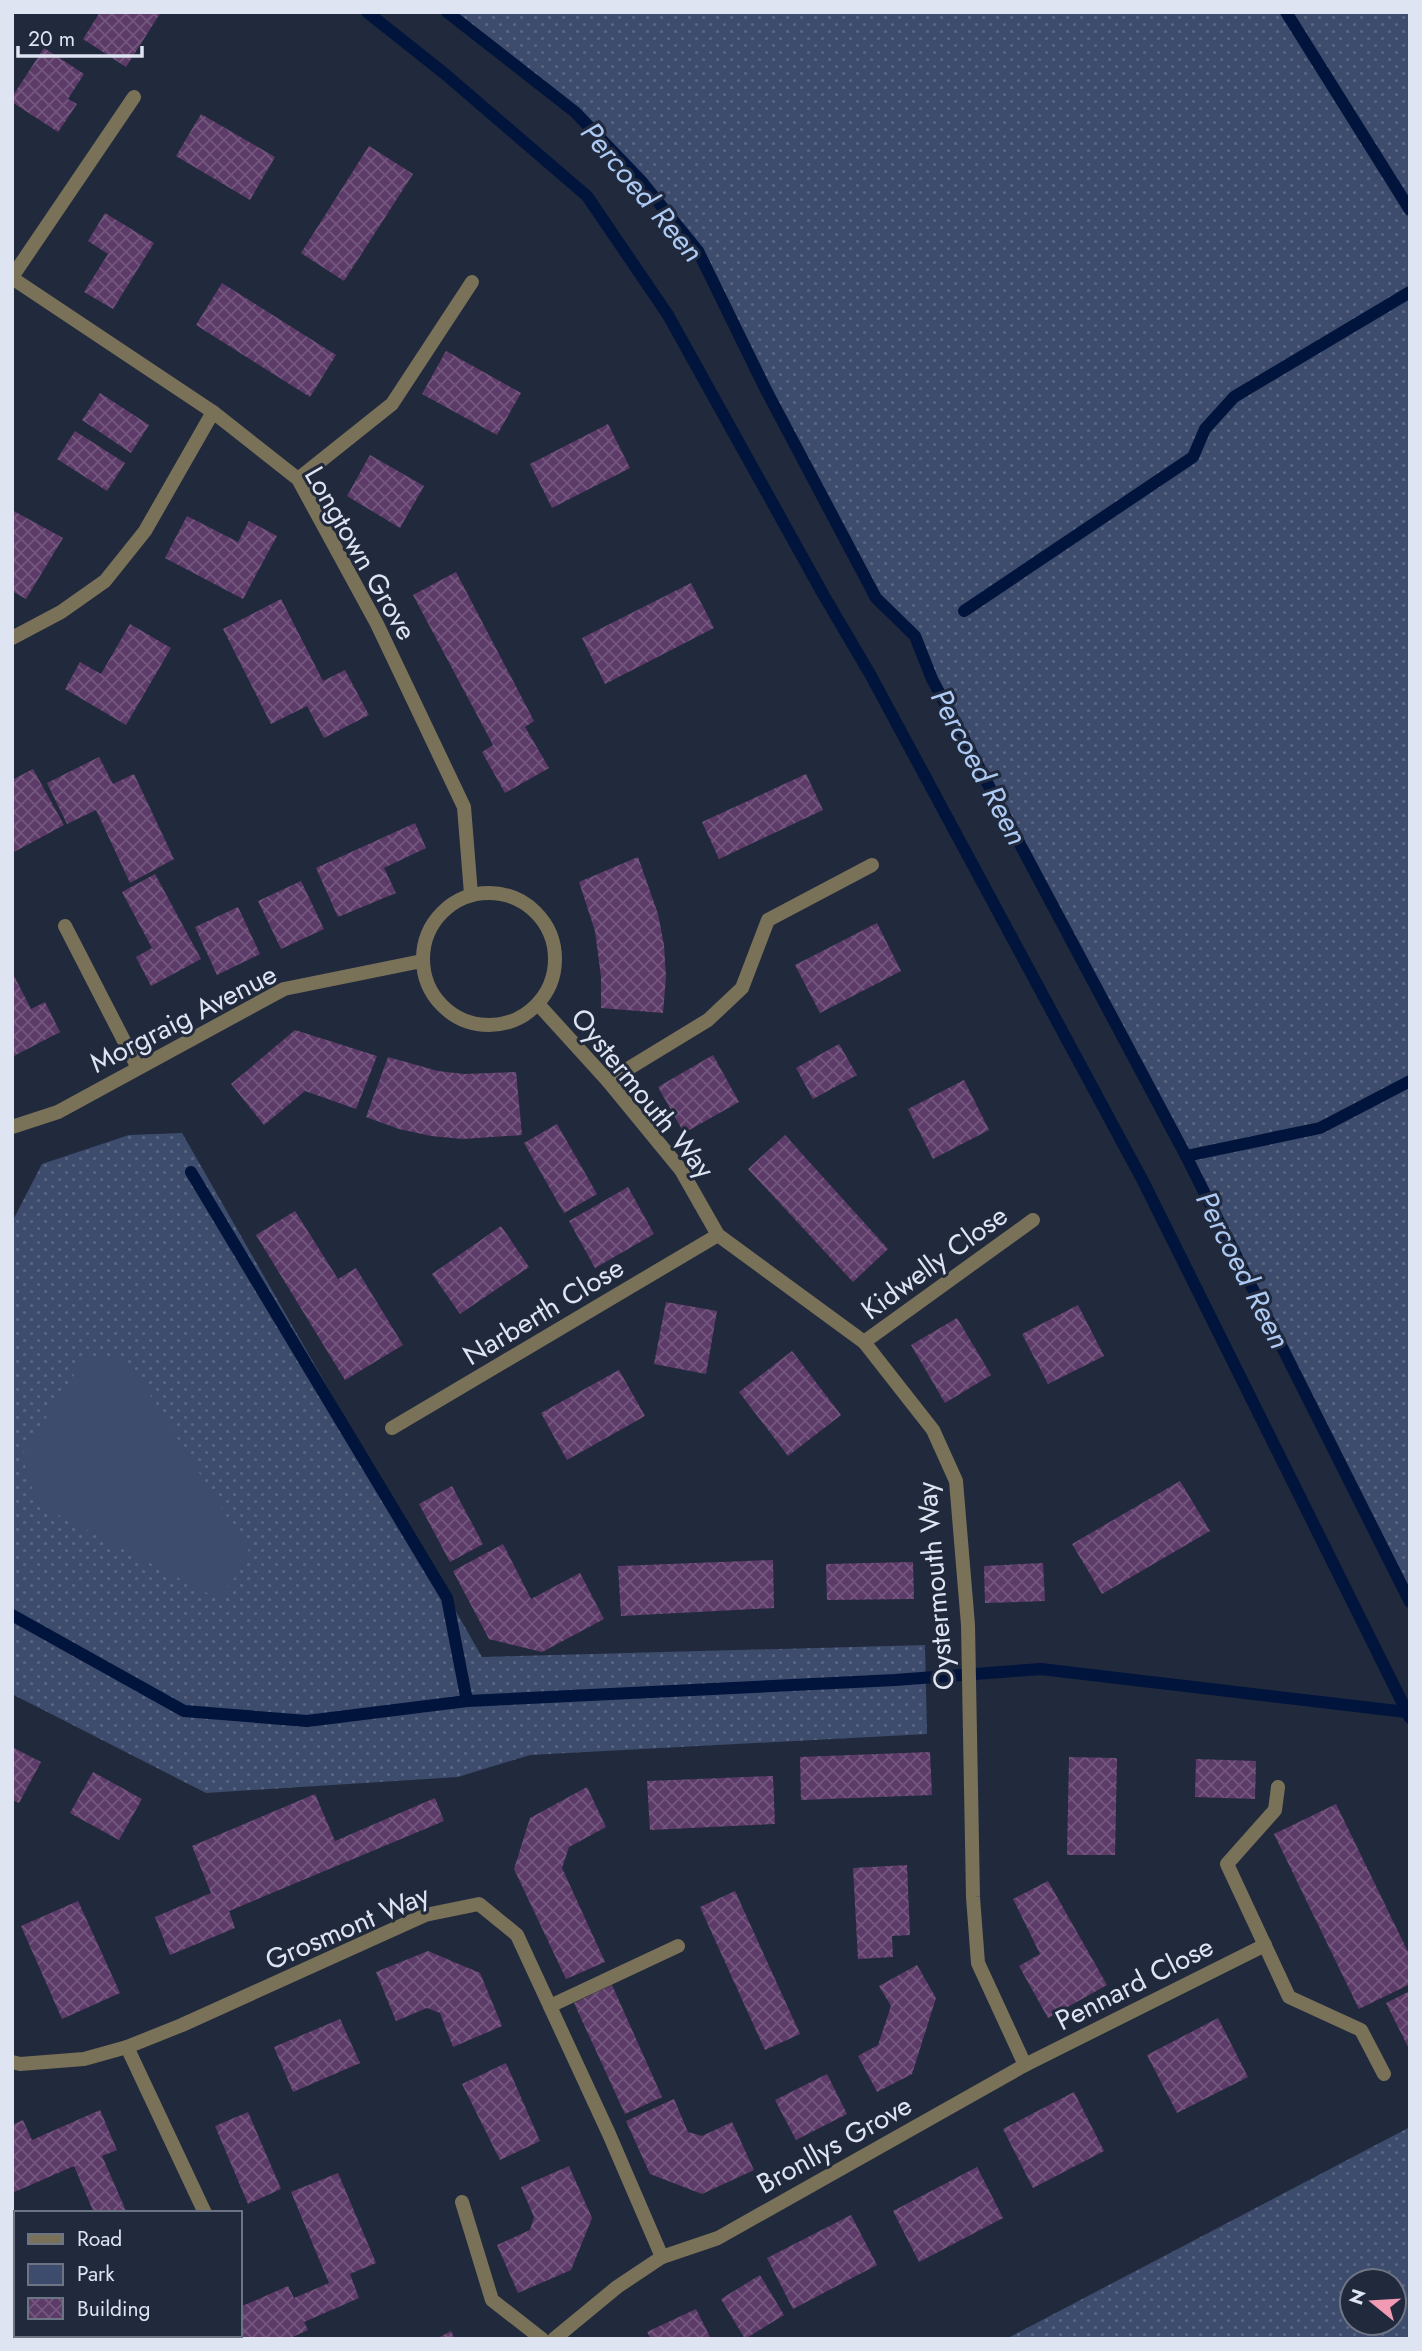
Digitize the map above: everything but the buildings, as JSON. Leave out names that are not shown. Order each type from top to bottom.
[{"type":"street","points":[[12,277],[134,97]]},
{"type":"street","name":"Longtown Grove","points":[[12,277],[214,412],[298,479],[377,624],[464,807],[471,894]]},
{"type":"street","points":[[298,479],[392,404],[472,282]]},
{"type":"street","points":[[12,638],[61,612],[105,581],[145,531],[214,412]]},
{"type":"street","points":[[608,1081],[708,1020],[741,988],[768,920],[872,865]]},
{"type":"street","points":[[489,892],[508,895],[522,901],[540,916],[551,934],[555,969],[547,991],[538,1004],[507,1024],[486,1026],[466,1022],[447,1011],[429,988],[422,961],[431,925],[446,908],[471,894],[489,892]]},
{"type":"street","points":[[65,926],[138,1068]]},
{"type":"street","name":"Morgraig Avenue","points":[[12,1127],[58,1112],[284,989],[422,961]]},
{"type":"street","name":"Oystermouth Way","points":[[538,1004],[608,1081],[681,1170],[718,1235],[864,1342],[933,1430],[956,1481],[968,1625],[973,1897],[978,1963],[1025,2065]]},
{"type":"street","name":"Kidwelly Close","points":[[864,1342],[1033,1220]]},
{"type":"street","name":"Narberth Close","points":[[392,1428],[718,1235]]},
{"type":"street","points":[[1278,1787],[1275,1810],[1227,1864],[1289,1997],[1361,2030],[1384,2074]]},
{"type":"street","name":"Grosmont Way","points":[[12,2062],[20,2064],[85,2059],[127,2047],[425,1916],[479,1904],[517,1935],[609,2134],[662,2257]]},
{"type":"street","points":[[550,2006],[678,1945]]},
{"type":"street","name":"Pennard Close","points":[[1025,2065],[1265,1945]]},
{"type":"street","points":[[127,2047],[204,2211]]},
{"type":"street","name":"Bronllys Grove","points":[[554,2339],[617,2287],[662,2257],[718,2238],[1025,2065]]},
{"type":"street","points":[[462,2202],[492,2300],[542,2339]]},
{"type":"green space","points":[[447,12],[1410,12],[1410,1602],[1186,1156],[932,679],[915,636],[876,598],[766,390],[698,251],[642,182],[575,112]]},
{"type":"green space","points":[[182,1133],[482,1657],[925,1645],[927,1734],[530,1755],[458,1777],[206,1793],[12,1694],[12,1222],[42,1164],[129,1135]]},
{"type":"green space","points":[[85,1358],[111,1358],[131,1365],[251,1555],[219,1599],[37,1504],[22,1455]]},
{"type":"green space","points":[[1410,2127],[1410,2339],[1006,2339]]},
{"type":"waterway","points":[[367,12],[445,74],[587,196],[668,315],[870,674],[1143,1181],[1410,1718]]},
{"type":"waterway","name":"Percoed Reen","points":[[447,12],[575,112],[642,182],[698,251],[766,390],[876,598],[915,636],[932,679],[1186,1156],[1410,1602]]},
{"type":"waterway","points":[[1286,12],[1410,210]]},
{"type":"waterway","points":[[964,611],[1193,457],[1205,429],[1234,397],[1410,292]]},
{"type":"waterway","points":[[1186,1156],[1320,1128],[1410,1081]]},
{"type":"waterway","points":[[191,1172],[447,1598],[467,1701]]},
{"type":"waterway","points":[[12,1615],[184,1711],[307,1721],[467,1701],[895,1680],[1041,1669],[1406,1712]]}]
